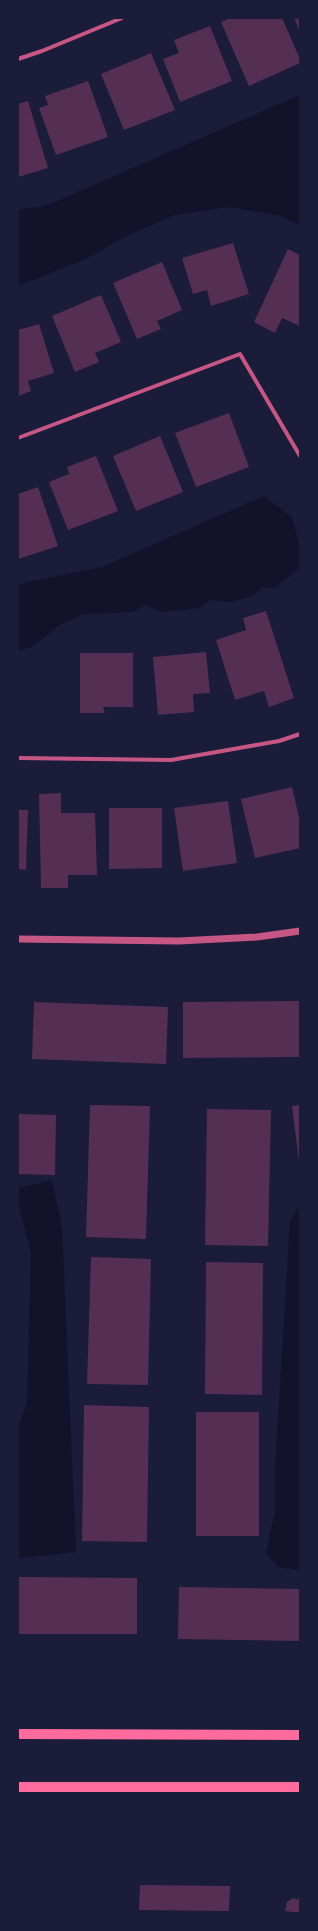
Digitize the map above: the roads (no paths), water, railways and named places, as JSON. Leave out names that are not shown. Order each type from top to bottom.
[{"type":"main road","points":[[18,1734],[300,1735]]},
{"type":"main road","points":[[18,1787],[300,1787]]},
{"type":"street","points":[[18,59],[42,51],[122,18]]},
{"type":"street","points":[[18,438],[240,354],[300,456]]},
{"type":"street","points":[[18,758],[171,760],[279,741],[300,734]]},
{"type":"street","points":[[18,940],[179,941],[257,937],[300,931]]}]
